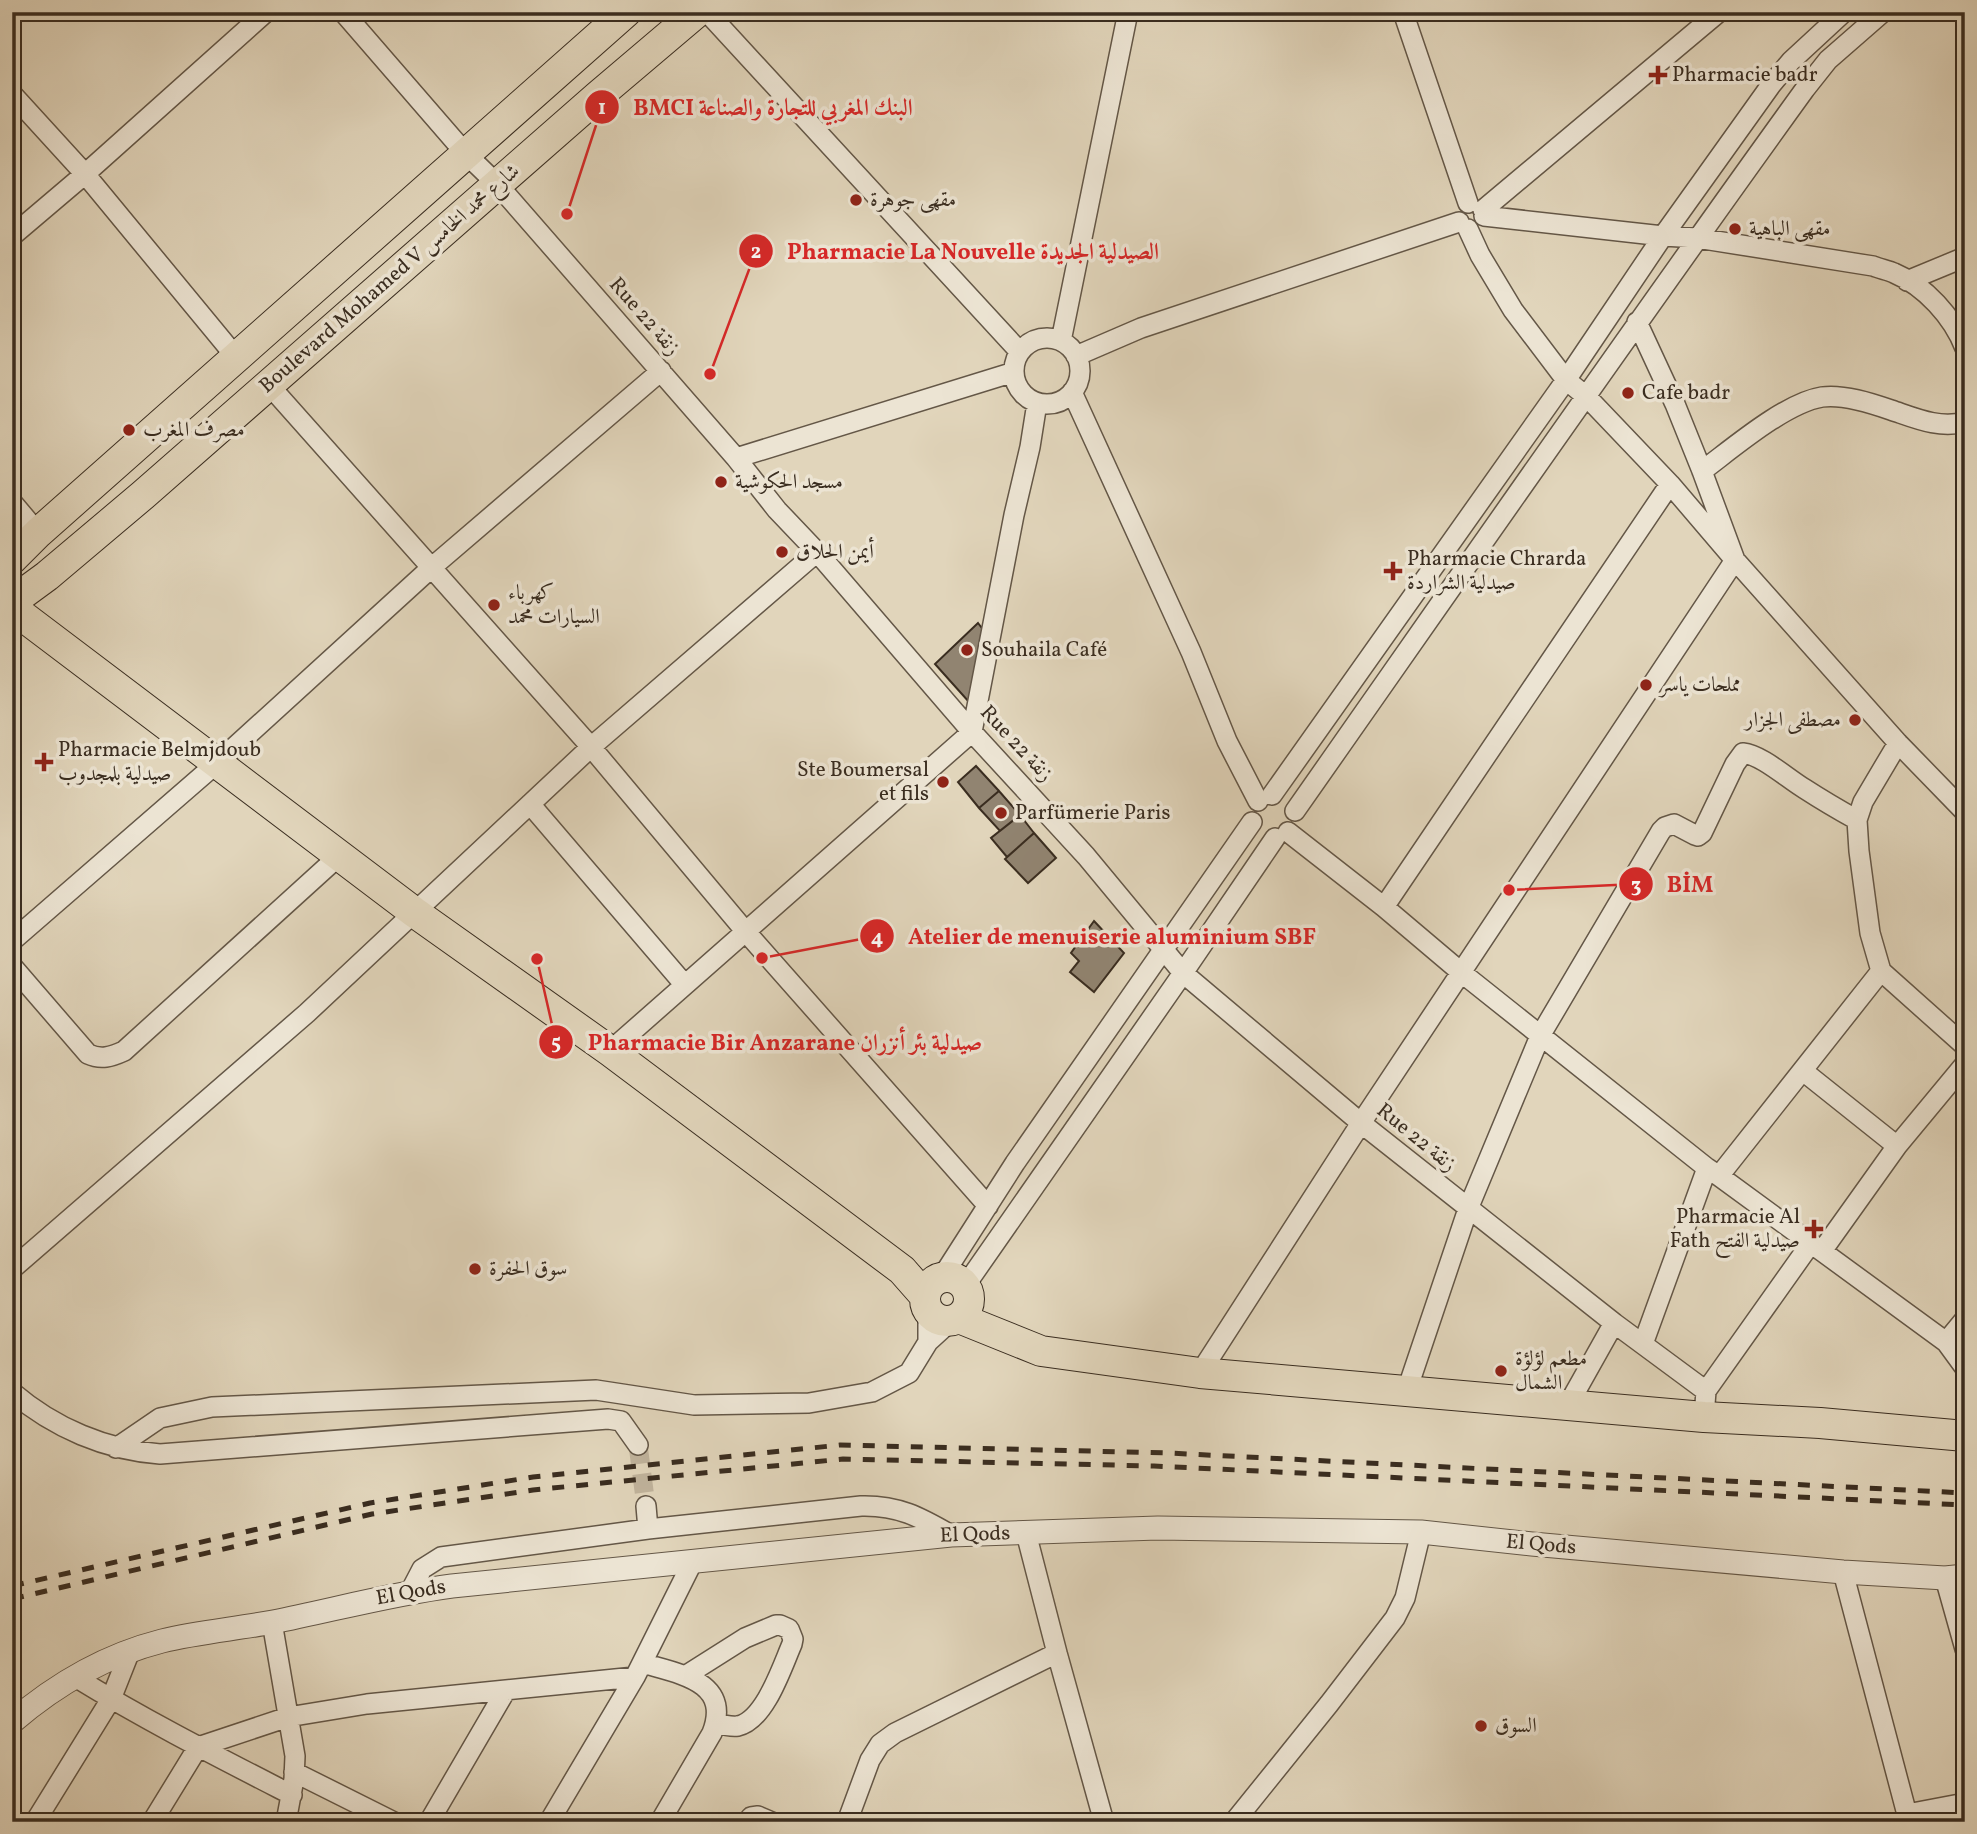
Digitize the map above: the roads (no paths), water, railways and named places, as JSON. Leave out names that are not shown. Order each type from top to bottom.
[{"type":"main road","name":"Boulevard Mohamed V شارع محمد الخامس","points":[[12,559],[38,533],[626,12]]},
{"type":"main road","name":"Boulevard Mohamed V شارع محمد الخامس","points":[[14,609],[47,576],[697,12]]},
{"type":"main road","points":[[14,609],[414,912],[610,1051],[902,1270],[1002,1335],[1041,1351],[1200,1373],[1568,1405],[1705,1404],[1821,1423],[1965,1436]]},
{"type":"street","points":[[12,236],[265,12]]},
{"type":"street","name":"Rue 22 زنقة","points":[[343,12],[466,154],[498,184],[662,371],[777,510],[817,552],[972,732],[1062,829],[1183,974],[1361,1124],[1643,1344],[1705,1404]]},
{"type":"street","points":[[708,12],[1020,352]]},
{"type":"street","points":[[1061,341],[1128,12]]},
{"type":"street","points":[[1403,12],[1479,210]]},
{"type":"street","points":[[116,1448],[160,1418],[212,1407],[596,1390],[694,1405],[809,1403],[873,1392],[909,1373],[928,1342],[988,1206],[1015,1163],[1252,822],[1252,814],[1566,380],[1663,236],[1771,86],[1791,61],[1844,12]]},
{"type":"street","points":[[1294,811],[1587,397],[1637,322],[1828,60],[1883,12]]},
{"type":"street","points":[[1479,210],[1718,13]]},
{"type":"street","points":[[12,93],[85,174],[236,357]]},
{"type":"street","points":[[1965,348],[1942,309],[1908,281],[1895,273],[1873,266],[1697,238],[1663,236],[1479,210],[1459,210],[1463,226],[1513,310],[1566,380],[1587,397],[1670,484],[1898,743],[1965,812]]},
{"type":"street","points":[[1076,356],[1141,328],[1463,226]]},
{"type":"street","points":[[1908,281],[1965,257]]},
{"type":"street","points":[[1637,322],[1675,404],[1735,561]]},
{"type":"street","points":[[1050,338],[1061,341],[1076,356],[1079,374],[1077,384],[1072,392],[1056,403],[1037,403],[1027,398],[1015,382],[1015,361],[1028,343],[1050,338]]},
{"type":"street","points":[[12,941],[216,763],[431,568],[662,371]]},
{"type":"street","points":[[736,458],[1014,372]]},
{"type":"street","points":[[269,385],[591,747],[746,932],[988,1206]]},
{"type":"street","points":[[1072,392],[1191,652],[1227,741],[1265,798]]},
{"type":"street","points":[[1702,471],[1766,424],[1806,402],[1823,397],[1838,397],[1878,406],[1930,423],[1947,425],[1965,422]]},
{"type":"street","points":[[610,1051],[972,732],[1037,403]]},
{"type":"street","points":[[1384,907],[1670,484]]},
{"type":"street","points":[[12,502],[38,533]]},
{"type":"street","points":[[12,1269],[307,1013],[591,747],[817,552]]},
{"type":"street","points":[[1200,1373],[1361,1124],[1735,561]]},
{"type":"street","points":[[1898,743],[1863,802],[1857,820],[1870,933],[1881,971],[1965,1046]]},
{"type":"street","points":[[1406,1390],[1468,1209],[1540,1036],[1661,831],[1674,824],[1698,836],[1702,833],[1741,755],[1748,753],[1857,820]]},
{"type":"street","points":[[947,1299],[1295,818],[1292,804],[1286,799],[1265,798]]},
{"type":"street","points":[[530,804],[684,984]]},
{"type":"street","points":[[1252,822],[1261,834],[1267,837],[1282,835],[1384,907],[1540,1036],[1713,1172],[1946,1342],[1965,1368]]},
{"type":"street","points":[[12,966],[88,1054],[104,1058],[114,1056],[124,1051],[340,855]]},
{"type":"street","points":[[1643,1344],[1713,1172],[1802,1071],[1881,971]]},
{"type":"street","points":[[1705,1404],[1816,1247],[1965,1064]]},
{"type":"street","points":[[1802,1071],[1897,1146]]},
{"type":"street","points":[[1946,1342],[1965,1319]]},
{"type":"street","points":[[1568,1405],[1614,1323]]},
{"type":"street","points":[[12,1392],[53,1421],[92,1440],[116,1448],[160,1454],[608,1419],[621,1421],[638,1445]]},
{"type":"street","points":[[646,1506],[648,1529]]},
{"type":"street","points":[[410,1592],[422,1569],[441,1556],[648,1529],[874,1506],[902,1510],[951,1535]]},
{"type":"street","name":"El Qods","points":[[12,1722],[75,1677],[130,1651],[163,1641],[272,1622],[410,1592],[951,1535],[1158,1528],[1421,1532],[1843,1572],[1955,1577]]},
{"type":"street","points":[[1234,1822],[1395,1618],[1405,1598],[1421,1532]]},
{"type":"street","points":[[1026,1533],[1104,1822]]},
{"type":"street","points":[[549,1822],[638,1670],[693,1561]]},
{"type":"street","points":[[1843,1572],[1908,1818],[1965,1803]]},
{"type":"street","points":[[1955,1577],[1965,1649]]},
{"type":"street","points":[[272,1622],[295,1756],[292,1795],[286,1822]]},
{"type":"street","points":[[685,1676],[745,1638],[775,1625],[789,1629],[792,1644],[772,1689],[755,1715],[737,1726],[716,1723]]},
{"type":"street","points":[[35,1822],[111,1699],[130,1651]]},
{"type":"street","points":[[847,1822],[870,1760],[880,1744],[895,1733],[1057,1653]]},
{"type":"street","points":[[152,1822],[198,1747],[288,1717],[367,1704],[506,1690],[638,1670],[685,1676],[706,1688],[716,1701],[716,1723],[712,1733],[660,1822]]},
{"type":"street","points":[[75,1677],[198,1747],[292,1795]]},
{"type":"street","points":[[429,1822],[506,1690]]},
{"type":"street","points":[[294,1772],[394,1822]]},
{"type":"street","points":[[747,1822],[751,1817],[758,1816],[772,1822]]},
{"type":"tunnel","points":[[638,1445],[646,1506]]},
{"type":"railway","points":[[12,1586],[370,1503],[533,1477],[840,1445],[1168,1453],[1965,1493]]},
{"type":"railway","points":[[12,1599],[372,1514],[533,1490],[843,1459],[1154,1466],[1965,1505]]},
{"type":"place","name":"Pharmacie badr","points":[[1658,75]]},
{"type":"place","name":"مقهى جوهرة","points":[[856,200]]},
{"type":"place","name":"BMCI البنك المغربي للتجارة والصناعة","points":[[567,214]]},
{"type":"place","name":"مقهى الباهية","points":[[1735,229]]},
{"type":"place","name":"Pharmacie La Nouvelle الصيدلية الجديدة","points":[[710,374]]},
{"type":"place","name":"Cafe badr","points":[[1628,393]]},
{"type":"place","name":"مصرف المغرب","points":[[129,430]]},
{"type":"place","name":"مسجد الحكوشية","points":[[721,482]]},
{"type":"place","name":"أيمن الحلاق","points":[[782,552]]},
{"type":"place","name":"Pharmacie Chrarda صيدلية الشراردة","points":[[1393,571]]},
{"type":"place","name":"كهرباء السيارات محمد","points":[[494,605]]},
{"type":"place","name":"Souhaila Café","points":[[967,650]]},
{"type":"place","name":"مملحات ياسر","points":[[1646,685]]},
{"type":"place","name":"مصطفى الجزار","points":[[1855,720]]},
{"type":"place","name":"Pharmacie Belmjdoub صيدلية بلمجدوب","points":[[44,762]]},
{"type":"place","name":"Ste Boumersal et fils","points":[[943,782]]},
{"type":"place","name":"Parfümerie Paris","points":[[1001,813]]},
{"type":"place","name":"BİM","points":[[1509,890]]},
{"type":"place","name":"Atelier de menuiserie aluminium SBF","points":[[762,958]]},
{"type":"place","name":"Pharmacie Bir Anzarane صيدلية بئر أنزران","points":[[537,959]]},
{"type":"place","name":"Pharmacie Al Fath صيدلية الفتح","points":[[1814,1229]]},
{"type":"place","name":"سوق الحفرة","points":[[475,1269]]},
{"type":"place","name":"مطعم لؤلؤة الشمال","points":[[1501,1371]]},
{"type":"place","name":"السوق","points":[[1481,1726]]}]
